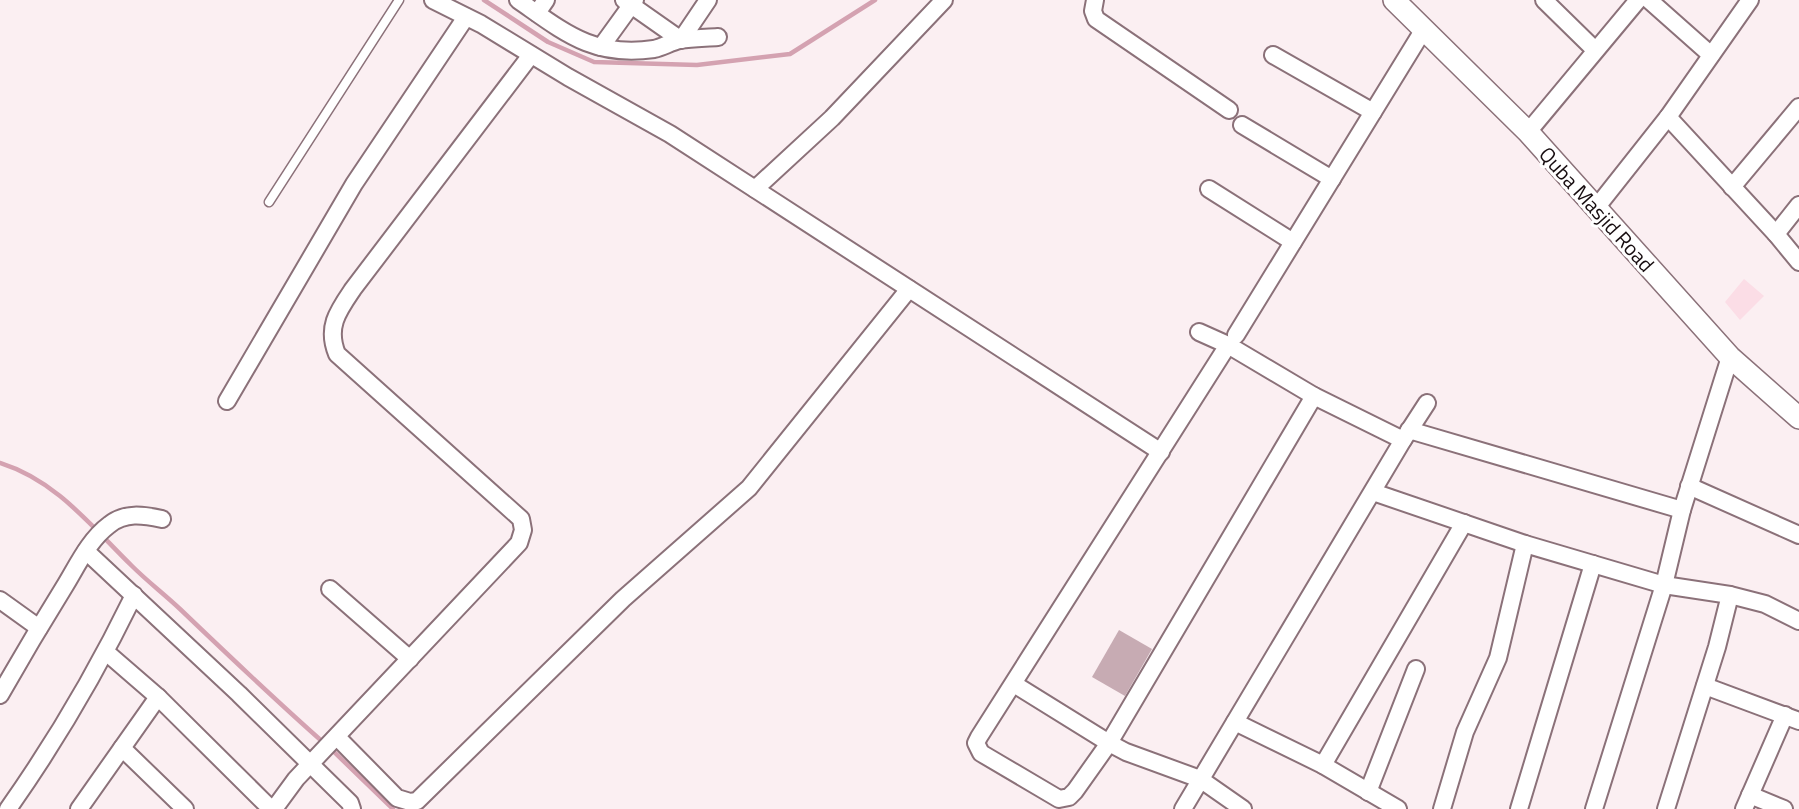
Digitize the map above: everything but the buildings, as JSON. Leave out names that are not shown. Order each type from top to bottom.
[{"type":"street","points":[[433,0],[670,134],[1161,453]]},
{"type":"street","points":[[518,0],[541,7],[565,33],[588,45],[654,49],[681,40],[718,37]]},
{"type":"street","points":[[681,40],[708,0]]},
{"type":"street","points":[[755,189],[832,118],[944,0]]},
{"type":"street","points":[[1095,0],[1093,11],[1096,19],[1229,110]]},
{"type":"street","name":"Quba Masjid Road","points":[[1394,0],[1528,132],[1730,357],[1799,418]]},
{"type":"street","points":[[1544,0],[1595,50]]},
{"type":"street","points":[[1528,132],[1638,0]]},
{"type":"street","points":[[1649,0],[1711,55]]},
{"type":"street","points":[[1596,208],[1668,117],[1750,0]]},
{"type":"street","points":[[601,47],[630,2],[681,40]]},
{"type":"street","points":[[227,401],[354,184],[466,17]]},
{"type":"street","points":[[1314,396],[1109,743],[1076,791],[1064,800],[981,753],[976,743],[979,738],[1232,340],[1424,29]]},
{"type":"street","points":[[106,652],[158,697],[213,755],[273,809],[296,779],[519,543],[523,524],[521,519],[337,354],[332,341],[331,327],[337,312],[353,289],[531,55]]},
{"type":"street","points":[[1273,55],[1373,112]]},
{"type":"street","points":[[1732,187],[1799,106]]},
{"type":"street","points":[[1668,117],[1799,262]]},
{"type":"street","points":[[1242,125],[1332,179]]},
{"type":"street","points":[[1209,189],[1293,242]]},
{"type":"street","points":[[1776,234],[1799,205]]},
{"type":"street","points":[[336,739],[398,798],[410,802],[417,801],[623,599],[749,488],[909,289]]},
{"type":"street","points":[[1199,332],[1232,340],[1314,396],[1406,435],[1682,510]]},
{"type":"street","points":[[1594,809],[1664,585],[1682,510],[1730,357]]},
{"type":"street","points":[[1183,809],[1427,403]]},
{"type":"street","points":[[1689,486],[1799,535]]},
{"type":"street","points":[[1373,492],[1525,544],[1664,585],[1730,595],[1765,604],[1799,621]]},
{"type":"street","points":[[0,695],[94,541],[110,524],[127,516],[142,515],[162,519]]},
{"type":"street","points":[[1323,765],[1464,523]]},
{"type":"street","points":[[94,541],[134,595],[315,761],[350,803],[352,809]]},
{"type":"street","points":[[1442,809],[1466,732],[1498,658],[1525,544]]},
{"type":"street","points":[[1519,809],[1593,564]]},
{"type":"street","points":[[330,589],[410,659]]},
{"type":"street","points":[[8,809],[38,767],[106,652],[134,595]]},
{"type":"street","points":[[1666,809],[1705,686],[1730,595]]},
{"type":"street","points":[[0,600],[39,628]]},
{"type":"street","points":[[1368,792],[1416,669]]},
{"type":"street","points":[[1014,684],[1109,743],[1200,778],[1243,809]]},
{"type":"street","points":[[1705,686],[1792,718],[1747,802],[1784,809]]},
{"type":"street","points":[[79,809],[158,697]]},
{"type":"street","points":[[1235,722],[1323,765],[1398,809]]},
{"type":"street","points":[[122,748],[185,809]]},
{"type":"lane","points":[[269,202],[399,0]]},
{"type":"shaded area","points":[[1744,279],[1764,296],[1740,320],[1725,302]]},
{"type":"waterway","points":[[484,0],[548,42],[594,62],[697,65],[790,54],[875,0]]},
{"type":"waterway","points":[[0,463],[39,481],[72,506],[138,572],[324,743]]},
{"type":"waterway","points":[[330,748],[393,809]]}]
